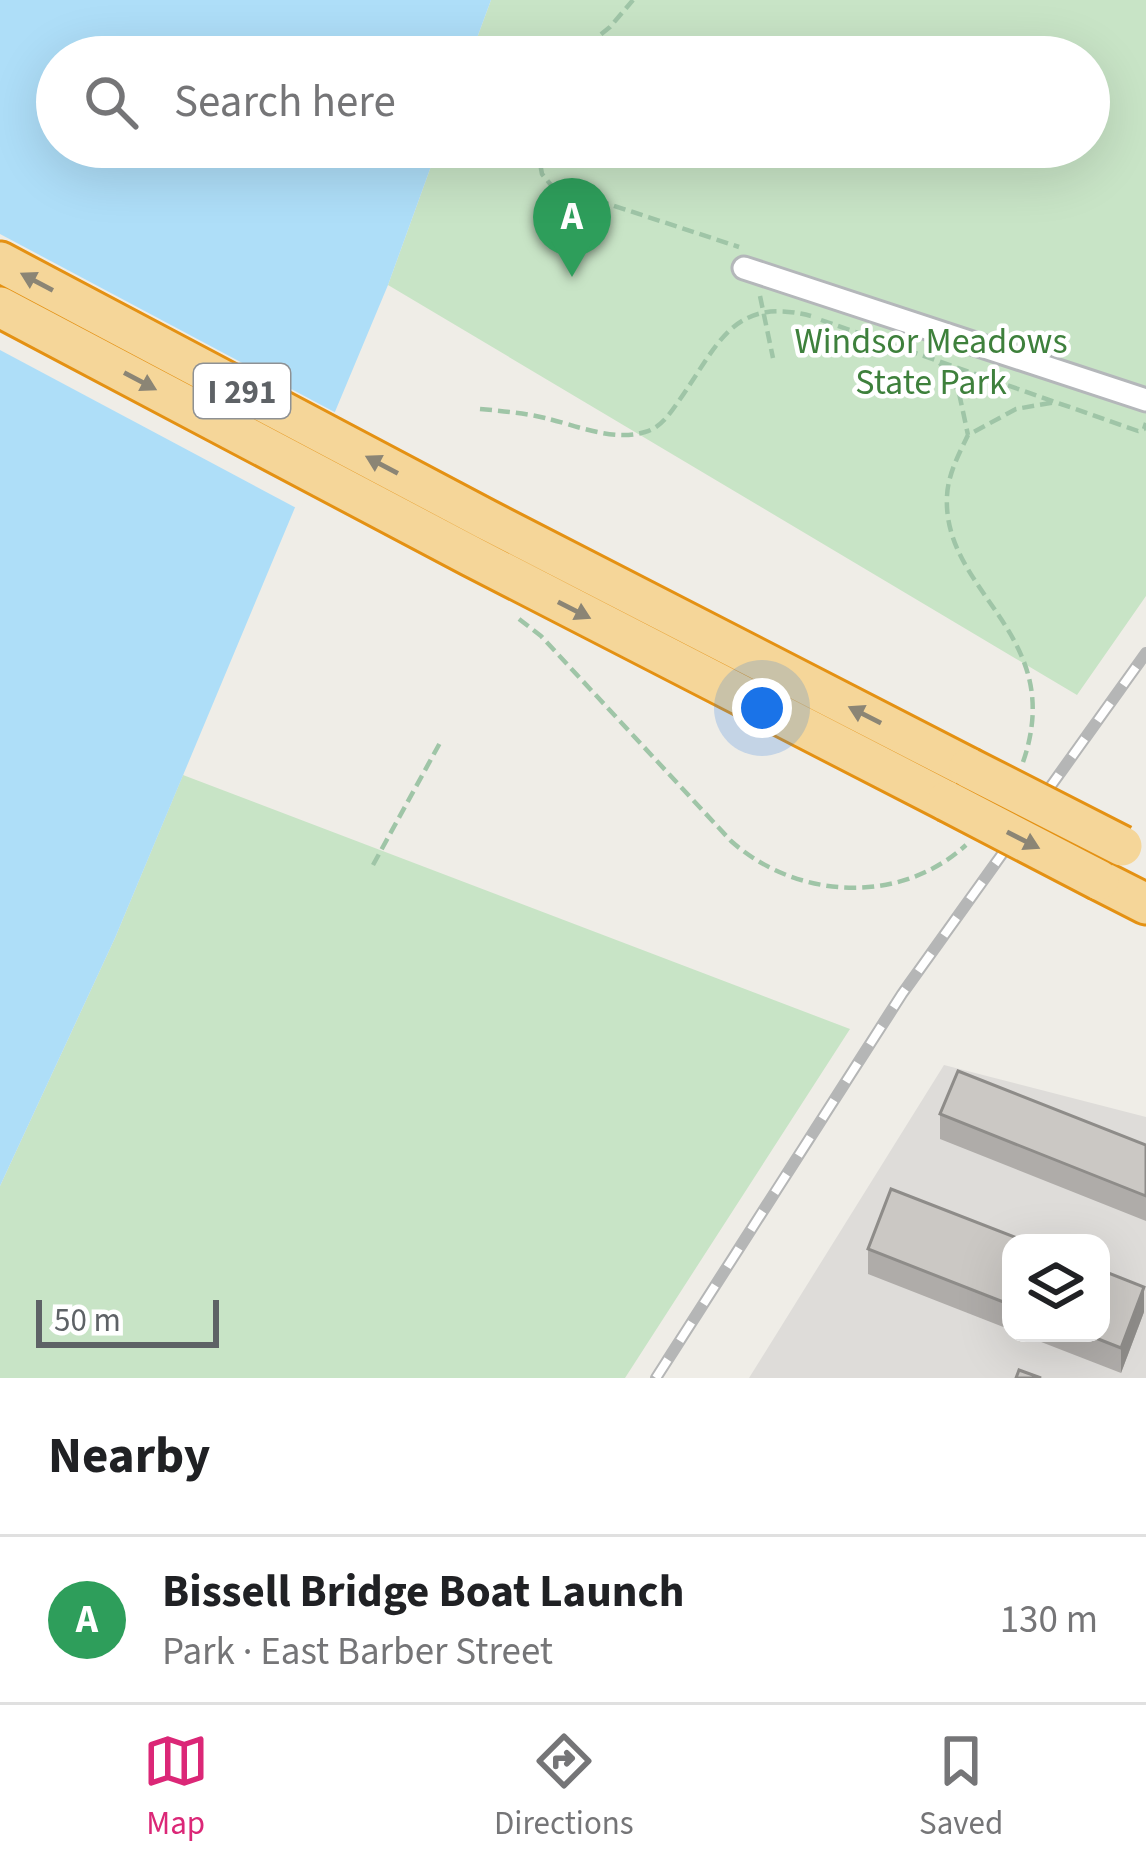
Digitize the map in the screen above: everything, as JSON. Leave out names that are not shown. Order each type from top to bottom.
[{"type":"highway","name":"I 291","points":[[0,262],[485,519],[958,785],[1100,880],[1146,904]]},
{"type":"highway","name":"I 291","points":[[0,307],[471,556],[958,785],[1134,853]]},
{"type":"street","points":[[746,258],[1146,400]]},
{"type":"path","points":[[599,36],[633,0]]},
{"type":"path","points":[[541,168],[551,185],[696,235],[746,258]]},
{"type":"path","points":[[763,311],[773,358]]},
{"type":"path","points":[[480,409],[632,434],[658,426],[730,328],[763,311],[806,315],[1138,431],[1146,423]]},
{"type":"path","points":[[938,361],[959,393],[968,435],[1016,409],[1056,402]]},
{"type":"path","points":[[373,865],[441,741]]},
{"type":"shaded area","points":[[944,1065],[1146,1117],[1146,1378],[749,1378]]},
{"type":"green space","name":"Windsor Meadows State Park","points":[[491,0],[1146,0],[1146,596],[1077,695],[388,285],[430,168],[1110,168],[1110,36],[478,36]]},
{"type":"green space","points":[[183,775],[850,1029],[625,1378],[0,1378],[0,1186],[115,938]]},
{"type":"water","points":[[0,0],[491,0],[478,36],[36,36],[36,168],[430,168],[388,285],[115,938],[0,1186]]},
{"type":"pier","points":[[0,234],[340,415],[300,510],[0,350]]},
{"type":"building","points":[[958,1071],[1146,1145],[1146,1196],[940,1114]]},
{"type":"building","points":[[891,1189],[1007,1234],[1002,1234],[1002,1301],[868,1249]]},
{"type":"building","points":[[1110,1274],[1144,1287],[1121,1348],[1106,1342],[1110,1342]]},
{"type":"building","points":[[1019,1370],[1041,1378],[1016,1378]]},
{"type":"railway","points":[[656,1378],[902,994],[1146,653]]},
{"type":"place","name":"Bissell Bridge Boat Launch","points":[[572,277]]}]
